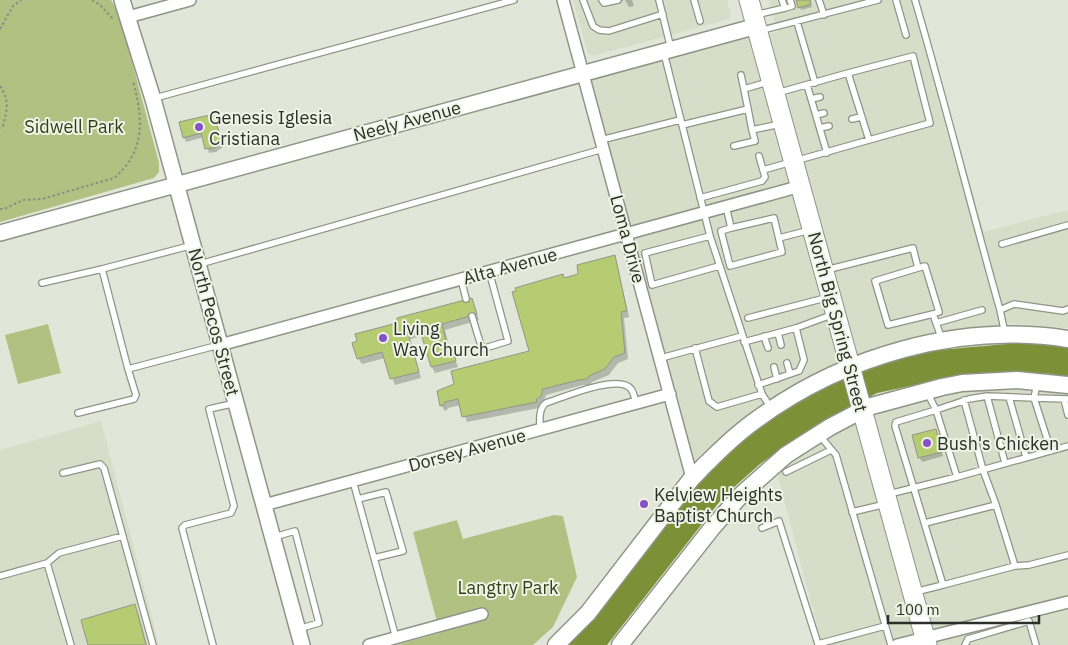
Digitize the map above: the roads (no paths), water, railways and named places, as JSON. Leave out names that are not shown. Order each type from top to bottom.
[{"type":"highway","name":"North Big Spring Street","points":[[754,18],[926,641]]},
{"type":"main road","points":[[556,645],[588,613],[692,478],[733,438],[771,409],[813,384],[851,367],[884,355],[943,341],[1005,334],[1042,335],[1068,339]]},
{"type":"main road","points":[[620,645],[712,528],[742,494],[786,455],[818,434],[863,410],[926,390],[962,384],[1017,380],[1038,382],[1067,394]]},
{"type":"street","name":"North Pecos Street","points":[[122,0],[123,20],[153,99],[302,645]]},
{"type":"street","points":[[123,20],[190,0]]},
{"type":"street","name":"Loma Drive","points":[[563,0],[692,478]]},
{"type":"street","name":"Neely Avenue","points":[[0,233],[667,50],[754,18]]},
{"type":"street","name":"Alta Avenue","points":[[220,345],[801,186]]},
{"type":"street","name":"Dorsey Avenue","points":[[264,505],[670,394]]},
{"type":"street","points":[[898,645],[926,641],[1068,602]]},
{"type":"street","points":[[369,645],[482,614]]},
{"type":"lane","points":[[153,99],[514,0]]},
{"type":"lane","points":[[583,0],[593,26],[599,30],[609,31],[662,14]]},
{"type":"lane","points":[[602,0],[604,2],[618,0]]},
{"type":"lane","points":[[659,0],[681,122],[710,236],[758,385],[771,409]]},
{"type":"lane","points":[[694,0],[700,21]]},
{"type":"lane","points":[[782,0],[784,8]]},
{"type":"lane","points":[[754,18],[792,6],[790,0]]},
{"type":"lane","points":[[819,0],[824,15]]},
{"type":"lane","points":[[847,0],[850,8]]},
{"type":"lane","points":[[754,18],[796,22],[878,0]]},
{"type":"lane","points":[[896,0],[906,35]]},
{"type":"lane","points":[[915,0],[941,87],[1005,334]]},
{"type":"lane","points":[[796,22],[815,83]]},
{"type":"lane","points":[[744,89],[807,85],[913,56],[930,123],[763,170]]},
{"type":"lane","points":[[848,73],[869,140]]},
{"type":"lane","points":[[734,146],[755,141],[741,75]]},
{"type":"lane","points":[[807,85],[827,153]]},
{"type":"lane","points":[[846,90],[853,88]]},
{"type":"lane","points":[[811,99],[820,97]]},
{"type":"lane","points":[[850,106],[858,104]]},
{"type":"lane","points":[[198,264],[602,144],[681,122],[748,109]]},
{"type":"lane","points":[[816,116],[824,113]]},
{"type":"lane","points":[[852,119],[862,117]]},
{"type":"lane","points":[[752,130],[783,123]]},
{"type":"lane","points":[[820,128],[829,126]]},
{"type":"lane","points":[[700,198],[762,181],[765,177],[759,156]]},
{"type":"lane","points":[[726,206],[731,228]]},
{"type":"lane","points":[[774,218],[782,252],[730,266],[721,230],[731,228],[774,218]]},
{"type":"lane","points":[[1002,244],[1068,225]]},
{"type":"lane","points":[[779,238],[813,229]]},
{"type":"lane","points":[[710,236],[645,253],[652,285],[719,266]]},
{"type":"lane","points":[[42,283],[193,245]]},
{"type":"lane","points":[[824,270],[913,248],[918,268]]},
{"type":"lane","points":[[925,266],[939,312],[888,325],[875,281],[918,268],[925,266]]},
{"type":"lane","points":[[78,413],[134,399],[136,395],[102,269]]},
{"type":"lane","points":[[472,316],[482,350],[508,341],[489,271]]},
{"type":"lane","points":[[461,279],[466,299]]},
{"type":"lane","points":[[1000,310],[1014,304],[1063,311],[1068,309]]},
{"type":"lane","points":[[660,358],[695,348],[764,336],[796,328],[834,305]]},
{"type":"lane","points":[[748,318],[834,305]]},
{"type":"lane","points":[[936,323],[982,310]]},
{"type":"lane","points":[[933,314],[943,341]]},
{"type":"lane","points":[[758,385],[799,371],[804,360],[796,328]]},
{"type":"lane","points":[[778,333],[781,345]]},
{"type":"lane","points":[[764,336],[768,348]]},
{"type":"lane","points":[[128,369],[220,345]]},
{"type":"lane","points":[[695,348],[709,401],[717,407],[762,394]]},
{"type":"lane","points":[[787,363],[790,374]]},
{"type":"lane","points":[[774,367],[777,379]]},
{"type":"lane","points":[[1038,382],[1034,398],[1051,451]]},
{"type":"lane","points":[[540,430],[542,406],[546,403],[607,383],[626,385],[631,389],[636,404]]},
{"type":"lane","points":[[926,390],[936,410],[957,477]]},
{"type":"lane","points":[[943,585],[895,431],[896,422],[964,400],[988,396],[1034,398],[1067,394],[1068,415]]},
{"type":"lane","points":[[988,396],[1005,463]]},
{"type":"lane","points":[[1009,397],[1026,457]]},
{"type":"lane","points":[[964,400],[983,470],[1015,566]]},
{"type":"lane","points":[[213,645],[182,528],[185,525],[231,513],[234,506],[209,409],[236,403]]},
{"type":"lane","points":[[818,434],[836,455],[891,645]]},
{"type":"lane","points":[[852,512],[914,488],[1068,446]]},
{"type":"lane","points":[[786,472],[831,450]]},
{"type":"lane","points":[[63,473],[100,464],[104,468],[153,645]]},
{"type":"lane","points":[[353,481],[396,638]]},
{"type":"lane","points":[[358,499],[386,492],[403,551],[374,558]]},
{"type":"lane","points":[[925,523],[996,505]]},
{"type":"lane","points":[[762,528],[779,521],[818,644],[885,626]]},
{"type":"lane","points":[[272,538],[294,531],[319,623],[297,630]]},
{"type":"lane","points":[[0,576],[47,563],[59,553],[123,536]]},
{"type":"lane","points":[[913,593],[1015,566],[1029,565],[1068,555]]},
{"type":"lane","points":[[47,563],[71,645]]},
{"type":"lane","points":[[965,645],[968,639],[1029,621],[1036,645]]},
{"type":"place","name":"Genesis Iglesia Cristiana","points":[[199,127]]},
{"type":"place","name":"Living Way Church","points":[[383,338]]},
{"type":"place","name":"Bush's Chicken","points":[[927,443]]},
{"type":"place","name":"Kelview Heights Baptist Church","points":[[644,504]]},
{"type":"park label","name":"Sidwell Park","points":[[74,126]]},
{"type":"park label","name":"Langtry Park","points":[[508,587]]}]
